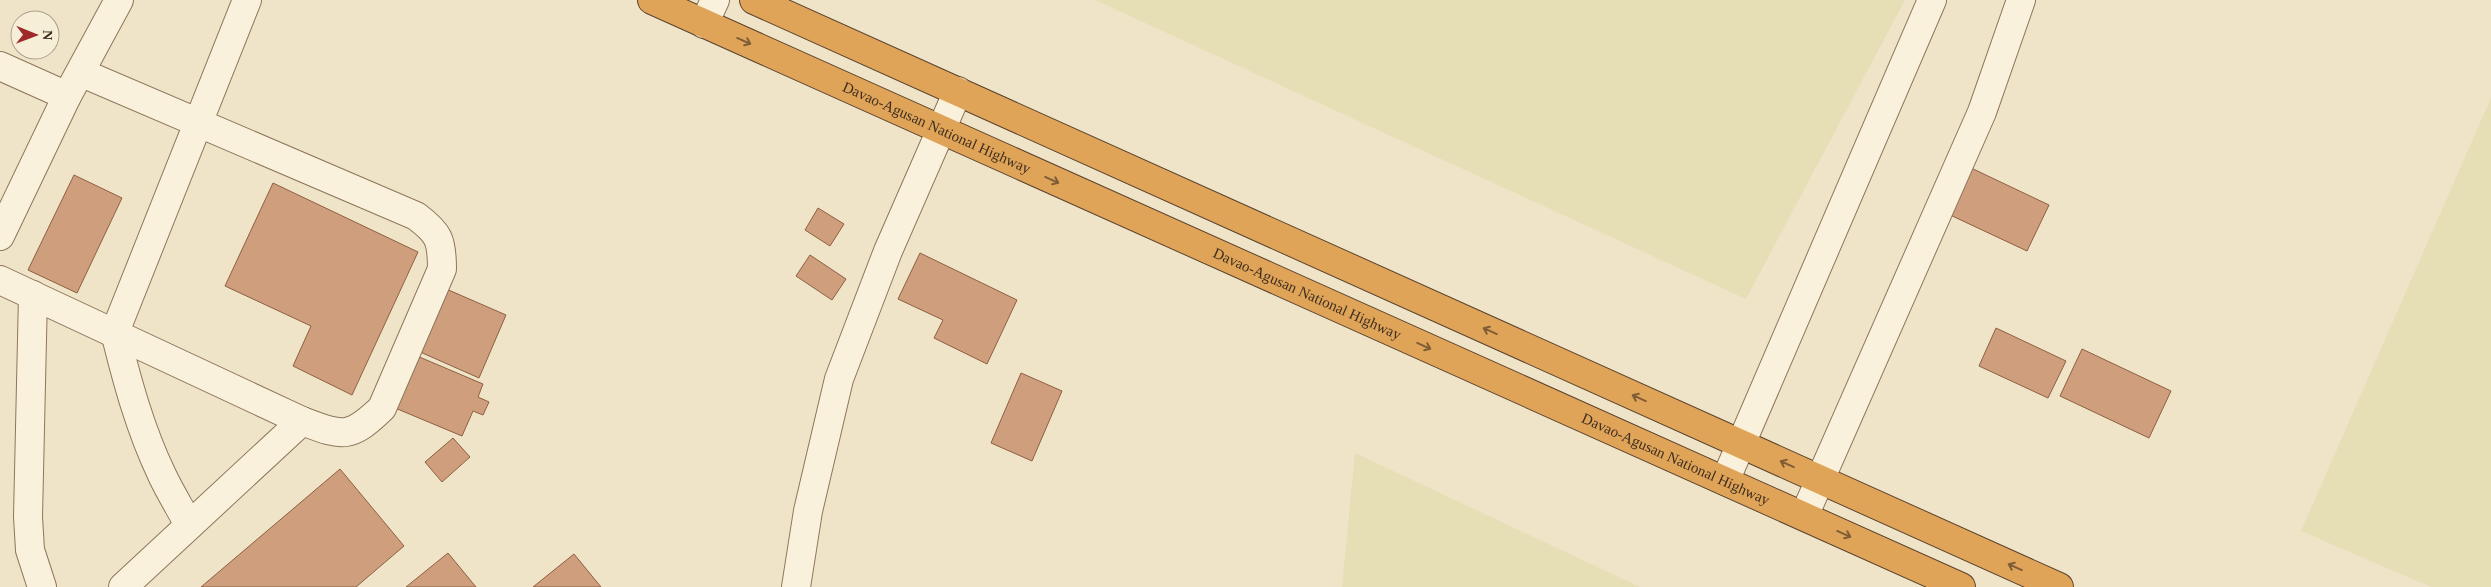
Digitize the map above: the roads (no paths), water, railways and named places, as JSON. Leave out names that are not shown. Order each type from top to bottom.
[{"type":"highway","name":"Davao-Agusan National Highway","points":[[652,0],[710,12],[941,130],[1961,587]]},
{"type":"highway","points":[[754,0],[2059,587]]},
{"type":"street","points":[[0,236],[68,96],[82,73],[119,0]]},
{"type":"street","points":[[189,525],[161,474],[142,427],[127,382],[115,332],[200,123],[247,0]]},
{"type":"street","points":[[1725,482],[1932,0]]},
{"type":"street","points":[[1804,516],[1982,112],[2021,0]]},
{"type":"street","points":[[0,66],[68,96]]},
{"type":"street","points":[[0,280],[115,332],[302,421],[330,432],[349,433],[364,425],[382,408],[442,269],[442,248],[434,230],[416,216],[82,73]]},
{"type":"street","points":[[796,587],[808,511],[839,380],[888,251],[958,92]]},
{"type":"street","points":[[33,295],[28,517],[30,550],[42,587]]},
{"type":"street","points":[[123,587],[302,421]]}]
